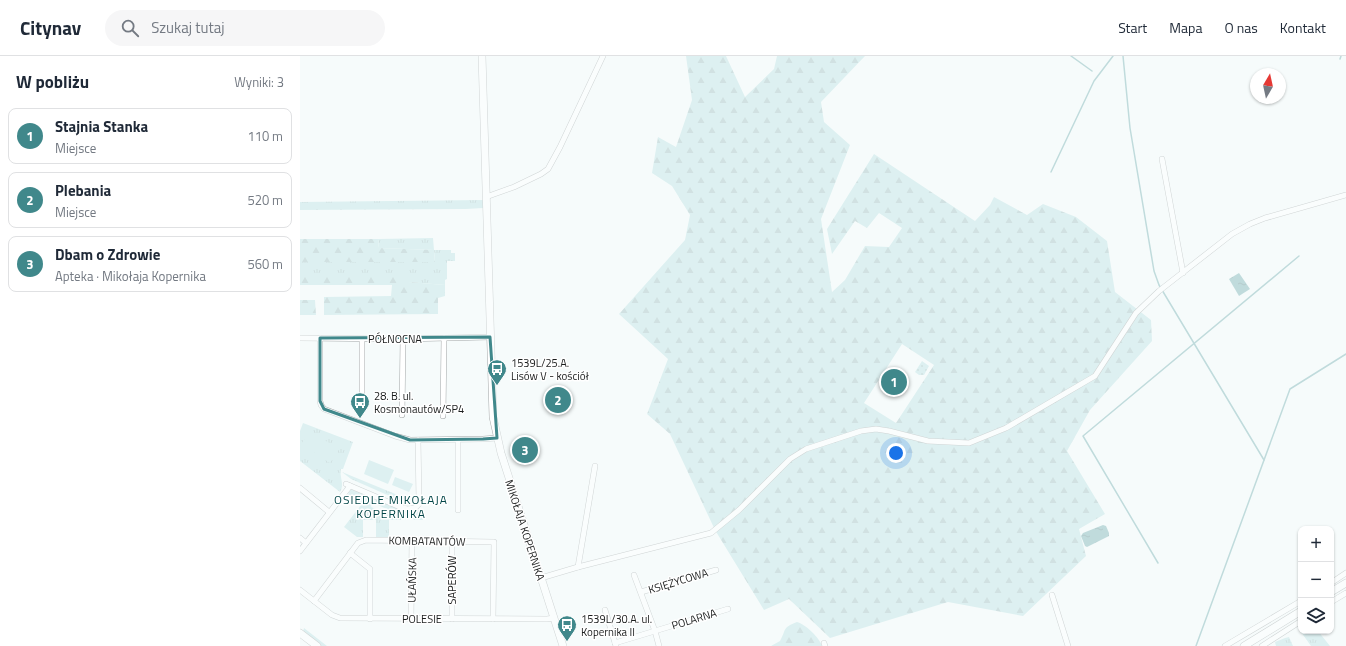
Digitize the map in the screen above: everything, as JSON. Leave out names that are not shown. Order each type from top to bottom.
[{"type":"street","name":"MIKOŁAJA KOPERNIKA","points":[[482,56],[492,411],[497,438],[540,578],[563,646]]},
{"type":"street","points":[[486,197],[495,195],[537,176],[548,169],[603,56]]},
{"type":"street","points":[[1162,160],[1183,273]]},
{"type":"street","points":[[540,578],[578,566],[711,533],[739,510],[790,459],[797,454],[806,449],[861,431],[876,429],[928,441],[969,443],[1006,428],[1095,376],[1136,313],[1159,291],[1232,234],[1250,224],[1346,195]]},
{"type":"street","name":"PÓŁNOCNA","points":[[300,338],[403,339],[490,337]]},
{"type":"street","points":[[320,338],[320,401],[324,409],[395,436],[410,440],[483,440],[497,438]]},
{"type":"street","points":[[443,416],[444,338]]},
{"type":"street","points":[[362,339],[362,399]]},
{"type":"street","points":[[402,415],[403,339]]},
{"type":"street","points":[[300,551],[348,485],[403,508],[412,508],[417,506],[419,501],[418,440]]},
{"type":"street","points":[[458,440],[458,510]]},
{"type":"street","points":[[578,566],[595,466]]},
{"type":"street","points":[[300,488],[329,512]]},
{"type":"street","points":[[300,538],[306,543]]},
{"type":"street","name":"KOMBATANTÓW","points":[[314,601],[358,543],[366,540],[494,542],[493,619]]},
{"type":"street","name":"UŁAŃSKA","points":[[411,618],[412,541]]},
{"type":"street","name":"SAPERÓW","points":[[452,541],[452,619]]},
{"type":"street","points":[[350,553],[370,569],[370,619]]},
{"type":"street","name":"KSIĘŻYCOWA","points":[[641,592],[716,570]]},
{"type":"street","points":[[1334,581],[1346,573]]},
{"type":"street","points":[[634,575],[655,631],[659,646]]},
{"type":"street","points":[[1334,590],[1346,583]]},
{"type":"street","name":"POLESIE","points":[[300,590],[332,615],[338,617],[370,619],[554,618]]},
{"type":"street","points":[[1334,600],[1346,593]]},
{"type":"street","points":[[1052,595],[1068,646]]},
{"type":"street","points":[[1225,646],[1298,603]]},
{"type":"street","name":"POLARNA","points":[[616,644],[728,609]]},
{"type":"street","points":[[605,610],[616,644]]},
{"type":"street","points":[[1244,646],[1298,612]]},
{"type":"street","points":[[1262,646],[1298,623]]},
{"type":"street","points":[[300,633],[317,646]]},
{"type":"highlighted area","points":[[490,337],[497,438],[410,440],[324,409],[320,401],[320,338]]},
{"type":"green space","points":[[686,56],[726,56],[745,97],[774,69],[777,56],[865,56],[821,102],[824,122],[850,145],[821,219],[832,292],[845,280],[865,246],[889,247],[902,228],[879,213],[867,228],[855,221],[832,254],[827,229],[874,154],[975,221],[990,205],[994,197],[1027,215],[1043,204],[1076,217],[1107,241],[1115,292],[1151,320],[1152,341],[1090,410],[1067,451],[1105,514],[1079,529],[1086,556],[1023,616],[948,602],[830,638],[789,599],[764,610],[715,530],[670,434],[647,414],[668,359],[619,314],[685,240],[690,215],[672,186],[652,173],[658,137],[676,147],[692,100]],"holes":[[[902,344],[934,365],[896,423],[864,403]]]},
{"type":"green space","points":[[483,200],[483,208],[466,209],[300,210],[300,202]]},
{"type":"green space","points":[[433,238],[434,250],[379,248],[378,239]]},
{"type":"green space","points":[[300,239],[378,239],[379,248],[434,250],[435,262],[300,262]]},
{"type":"green space","points":[[434,250],[451,250],[451,253],[455,253],[455,261],[447,261],[447,279],[445,280],[445,285],[408,282],[409,274],[300,273],[300,262],[435,261]]},
{"type":"green space","points":[[300,273],[409,273],[409,282],[445,285],[445,296],[438,298],[438,314],[324,315],[324,297],[391,296],[392,285],[300,285]]},
{"type":"green space","points":[[300,300],[315,300],[316,315],[300,315]]},
{"type":"green space","points":[[922,361],[929,366],[924,375],[919,375],[915,372]]},
{"type":"green space","points":[[303,423],[353,442],[343,469],[341,469],[342,486],[340,492],[300,461],[300,431]]},
{"type":"green space","points":[[310,431],[339,449],[330,463],[301,444]]},
{"type":"green space","points":[[369,460],[394,470],[388,484],[364,474]]},
{"type":"green space","points":[[342,472],[405,498],[401,501],[351,479]]},
{"type":"green space","points":[[395,477],[413,484],[409,492],[392,485]]},
{"type":"green space","points":[[352,489],[375,498],[371,507],[386,513],[387,509],[375,504],[376,499],[401,510],[422,510],[423,520],[414,520],[413,517],[401,517],[401,520],[389,520],[389,537],[376,537],[376,520],[363,520],[363,537],[357,537],[344,527],[361,505],[348,495]]},
{"type":"green space","points":[[797,622],[804,625],[812,632],[822,646],[771,646],[780,641],[787,627]]},
{"type":"green space","points":[[304,628],[327,646],[321,646],[318,644],[318,642],[303,632]]},
{"type":"green space","points":[[1302,634],[1320,634],[1330,646],[1311,646]]},
{"type":"green space","points":[[1289,637],[1293,646],[1276,646],[1275,642]]},
{"type":"water","points":[[1239,273],[1250,289],[1239,296],[1229,279]]},
{"type":"water","points":[[1103,525],[1106,526],[1109,536],[1087,547],[1085,546],[1081,536],[1083,533]]},
{"type":"waterway","points":[[1071,56],[1092,71]]},
{"type":"waterway","points":[[1051,172],[1094,81],[1113,56]]},
{"type":"waterway","points":[[1123,56],[1130,128],[1154,271],[1159,285],[1264,460]]},
{"type":"waterway","points":[[1158,563],[1083,436],[1299,256]]},
{"type":"waterway","points":[[1196,646],[1290,389],[1346,354]]},
{"type":"place","name":"Stajnia Stanka","points":[[894,382]]},
{"type":"place","name":"1539L/25.A. Lisów V - kościół","points":[[497,386]]},
{"type":"place","name":"Plebania","points":[[558,400]]},
{"type":"place","name":"28. B. ul. Kosmonautów/SP4","points":[[360,419]]},
{"type":"place","name":"Dbam o Zdrowie","points":[[525,450]]},
{"type":"place","name":"1539L/30.A. ul. Kopernika II","points":[[567,642]]},
{"type":"district","name":"OSIEDLE MIKOŁAJA KOPERNIKA","points":[[391,507]]}]
